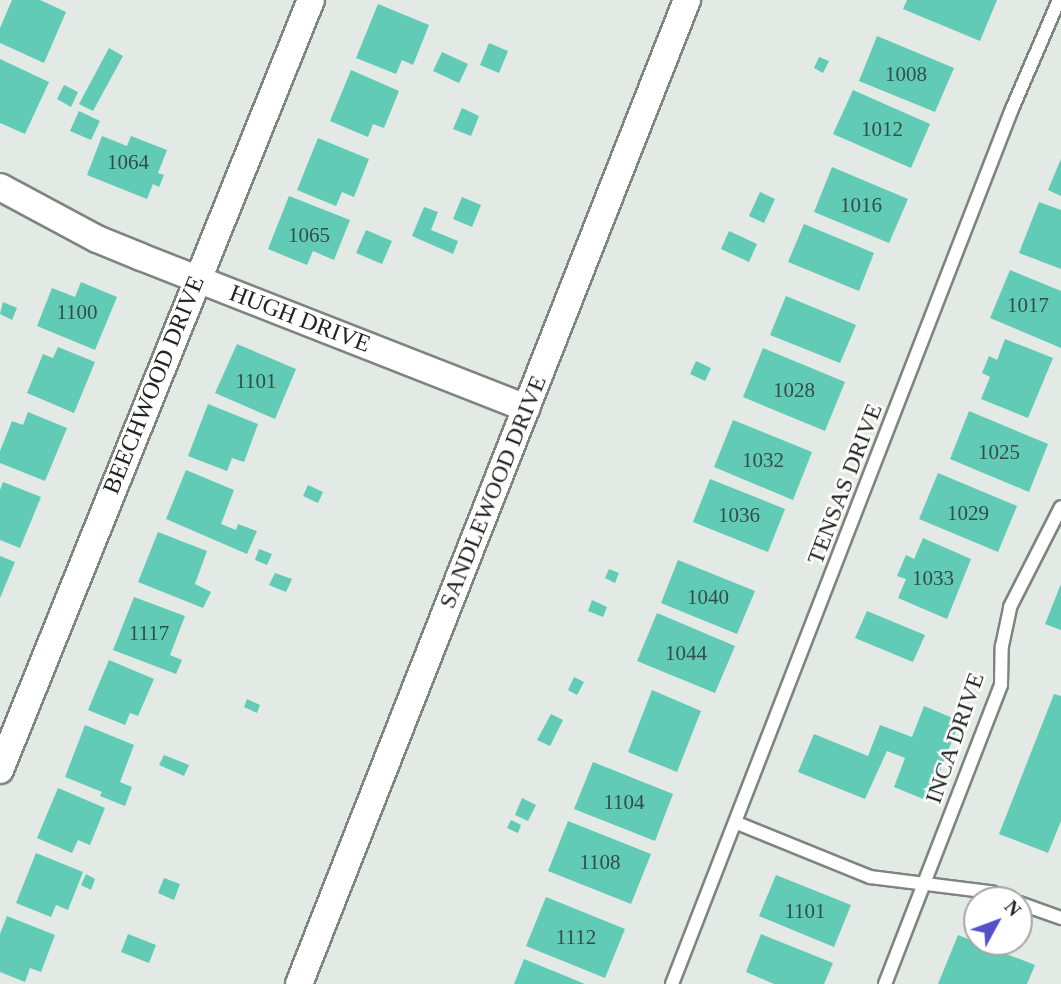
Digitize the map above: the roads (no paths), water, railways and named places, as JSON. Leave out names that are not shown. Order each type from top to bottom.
[{"type":"street","name":"BEECHWOOD DRIVE","points":[[0,770],[311,0]]},
{"type":"street","name":"SANDLEWOOD DRIVE","points":[[299,984],[687,0]]},
{"type":"street","name":"HUGH DRIVE","points":[[0,187],[97,239],[527,408]]},
{"type":"lane","name":"TENSAS DRIVE","points":[[672,984],[737,823],[1012,109],[1059,0]]},
{"type":"lane","name":"INCA DRIVE","points":[[885,984],[1001,685],[1002,646],[1010,607],[1061,507]]},
{"type":"lane","points":[[737,823],[870,877],[963,889]]},
{"type":"lane","points":[[1033,908],[1061,918]]}]
